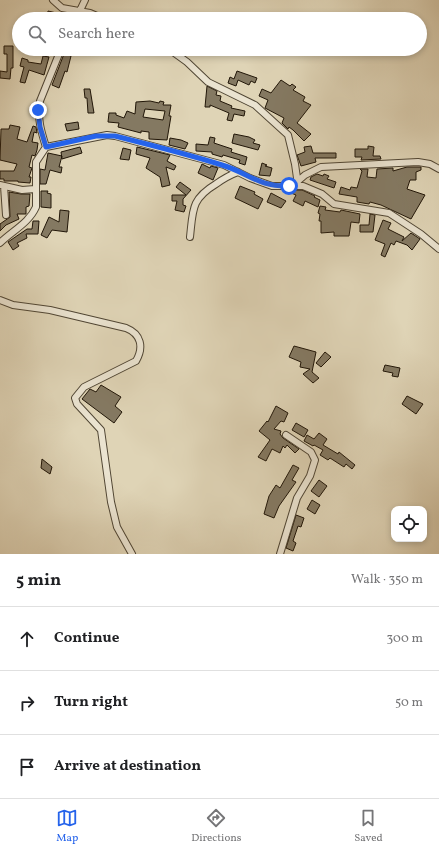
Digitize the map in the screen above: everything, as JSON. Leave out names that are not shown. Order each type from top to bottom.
[{"type":"street","points":[[53,0],[62,8],[84,12]]},
{"type":"street","points":[[81,11],[85,0]]},
{"type":"street","points":[[46,147],[40,127],[39,105],[58,56]]},
{"type":"street","points":[[178,56],[187,62],[208,82],[255,105],[288,135],[291,142],[298,183]]},
{"type":"street","points":[[0,243],[32,216],[36,207],[36,162],[46,147],[96,136],[115,136],[224,165],[272,186],[298,183],[316,191],[334,204],[389,213],[415,230],[439,249]]},
{"type":"street","points":[[298,183],[304,175],[316,169],[330,166],[418,162],[430,164],[439,169]]},
{"type":"street","points":[[190,237],[195,202],[200,195],[231,174],[238,172]]},
{"type":"street","points":[[6,215],[2,186],[22,190],[35,189]]},
{"type":"street","points":[[0,300],[13,305],[50,310],[126,328],[132,330],[139,337],[140,348],[136,361],[84,387],[75,398],[77,404],[100,430],[111,502],[117,527],[132,554]]},
{"type":"street","points":[[280,554],[296,498],[310,476],[315,460],[311,452],[286,435]]},
{"type":"building","points":[[4,46],[12,46],[13,68],[11,68],[10,79],[0,78],[0,71],[7,72],[7,54],[4,54]]},
{"type":"building","points":[[43,56],[49,57],[44,75],[29,70],[25,83],[20,82],[24,67],[20,66],[22,58],[28,60],[28,62],[41,64]]},
{"type":"building","points":[[63,56],[71,56],[67,72],[65,71],[59,88],[52,85]]},
{"type":"building","points":[[237,71],[257,78],[255,83],[251,81],[249,85],[238,80],[236,86],[228,83],[230,77],[234,79]]},
{"type":"building","points":[[281,80],[290,86],[292,84],[296,87],[293,90],[305,97],[303,101],[311,105],[297,123],[311,134],[304,141],[293,130],[289,127],[288,129],[282,123],[284,118],[265,108],[268,100],[259,96],[262,89],[271,93]]},
{"type":"building","points":[[207,86],[217,91],[216,95],[221,96],[220,101],[232,106],[231,108],[245,111],[244,116],[234,114],[232,121],[227,120],[229,113],[210,105],[210,107],[205,107]]},
{"type":"building","points":[[84,89],[90,89],[94,113],[88,113],[87,98],[85,98]]},
{"type":"building","points":[[150,101],[159,103],[160,101],[164,102],[163,105],[171,105],[169,116],[171,116],[167,140],[149,139],[149,132],[141,131],[141,133],[118,127],[119,123],[108,122],[109,113],[116,113],[116,115],[124,118],[127,111],[135,114],[136,102]],"holes":[[[145,109],[165,111],[163,120],[143,117]]]},
{"type":"building","points":[[78,122],[79,129],[67,131],[65,124]]},
{"type":"building","points":[[10,125],[20,127],[17,139],[27,142],[33,126],[36,127],[37,133],[34,132],[32,142],[38,143],[35,156],[32,155],[29,167],[32,168],[29,177],[31,177],[30,183],[4,181],[4,179],[0,179],[0,171],[14,171],[17,164],[0,160],[1,129],[9,129]]},
{"type":"building","points":[[234,134],[249,137],[255,140],[253,143],[260,145],[258,150],[232,143]]},
{"type":"building","points":[[210,137],[215,138],[214,143],[232,149],[231,152],[247,157],[245,165],[239,163],[240,160],[223,155],[222,157],[212,154],[212,152],[196,151],[196,144],[208,145]]},
{"type":"building","points":[[170,138],[188,143],[185,149],[169,145]]},
{"type":"building","points":[[311,146],[313,153],[336,153],[336,158],[315,158],[316,162],[301,166],[297,155],[305,152],[304,147]]},
{"type":"building","points":[[368,146],[374,147],[373,156],[380,156],[381,159],[361,160],[362,157],[355,157],[355,149],[368,149]]},
{"type":"building","points":[[80,147],[82,153],[62,159],[61,152]]},
{"type":"building","points":[[137,147],[170,155],[167,161],[176,166],[174,170],[166,167],[170,185],[162,187],[160,177],[146,168],[150,158],[136,154]]},
{"type":"building","points":[[123,148],[131,150],[129,160],[120,159]]},
{"type":"building","points":[[48,153],[62,156],[59,167],[62,167],[61,173],[50,170],[46,184],[40,184],[40,169],[45,170]]},
{"type":"building","points":[[262,163],[267,165],[265,166],[272,168],[270,176],[259,175]]},
{"type":"building","points":[[202,164],[210,168],[211,166],[218,168],[213,180],[198,173]]},
{"type":"building","points":[[407,167],[421,167],[421,170],[416,172],[416,180],[410,180],[407,189],[425,195],[411,219],[381,205],[370,202],[369,204],[357,202],[357,197],[339,194],[341,187],[350,190],[351,187],[357,188],[362,171],[360,169],[368,169],[367,177],[376,178],[377,169],[393,168],[393,171]]},
{"type":"building","points":[[317,174],[329,176],[327,179],[336,182],[334,188],[310,180],[311,177]]},
{"type":"building","points":[[180,182],[191,190],[183,199],[183,205],[186,206],[184,212],[175,210],[177,201],[172,201],[172,195],[186,195],[176,187]]},
{"type":"building","points":[[240,186],[255,192],[254,194],[263,199],[258,209],[235,198]]},
{"type":"building","points":[[292,190],[302,190],[315,196],[314,197],[320,200],[318,207],[305,201],[303,206],[293,201],[296,195],[291,193]]},
{"type":"building","points":[[41,191],[48,191],[47,193],[51,194],[51,208],[41,207]]},
{"type":"building","points":[[9,192],[30,194],[29,206],[26,207],[26,214],[17,214],[19,219],[6,225],[0,231],[0,224],[10,217]]},
{"type":"building","points":[[271,193],[286,201],[281,208],[267,202]]},
{"type":"building","points":[[320,206],[326,207],[325,210],[340,212],[341,210],[360,214],[359,223],[351,222],[349,236],[334,236],[334,232],[321,233],[321,221],[319,221],[320,214],[318,213]]},
{"type":"building","points":[[60,210],[69,211],[67,232],[52,230],[47,238],[41,235],[49,217],[59,222]]},
{"type":"building","points":[[370,214],[375,215],[373,232],[360,232],[360,225],[369,225]]},
{"type":"building","points":[[383,220],[391,223],[388,229],[404,237],[402,241],[411,233],[420,239],[412,250],[407,245],[396,241],[394,245],[391,243],[385,257],[381,255],[385,244],[375,240]]},
{"type":"building","points":[[33,221],[39,221],[38,234],[26,234],[27,238],[17,243],[19,246],[13,250],[8,242],[27,229],[32,229]]},
{"type":"building","points":[[294,346],[316,352],[312,372],[319,378],[313,383],[303,374],[310,369],[300,367],[301,362],[289,357]]},
{"type":"building","points":[[325,352],[331,357],[321,367],[316,363]]},
{"type":"building","points":[[385,365],[400,368],[398,377],[392,376],[393,373],[383,371]]},
{"type":"building","points":[[101,385],[121,397],[115,406],[122,412],[114,423],[82,399],[90,389],[96,392]]},
{"type":"building","points":[[407,396],[423,404],[416,414],[402,404]]},
{"type":"building","points":[[276,406],[288,413],[284,422],[281,421],[274,429],[281,431],[280,434],[283,438],[299,449],[295,453],[287,445],[285,448],[283,446],[280,453],[272,449],[266,461],[258,457],[270,440],[259,431],[267,421],[268,422]]},
{"type":"building","points":[[296,423],[308,430],[304,437],[292,430]]},
{"type":"building","points":[[319,433],[327,439],[323,445],[338,454],[339,452],[355,465],[352,469],[346,464],[344,467],[330,458],[328,460],[320,455],[323,450],[304,441],[307,435],[314,439]]},
{"type":"building","points":[[42,459],[52,467],[50,474],[41,468]]},
{"type":"building","points":[[293,465],[299,468],[292,480],[296,482],[279,506],[274,518],[264,514],[269,496],[276,485],[280,488]]},
{"type":"building","points":[[319,480],[327,486],[319,497],[311,491]]},
{"type":"building","points":[[312,500],[320,505],[315,514],[307,509]]},
{"type":"building","points":[[296,515],[304,518],[301,527],[298,526],[293,541],[296,543],[293,551],[286,548]]},
{"type":"route","points":[[38,110],[40,127],[46,147],[96,136],[115,136],[224,165],[266,185],[279,187],[289,186]]}]
